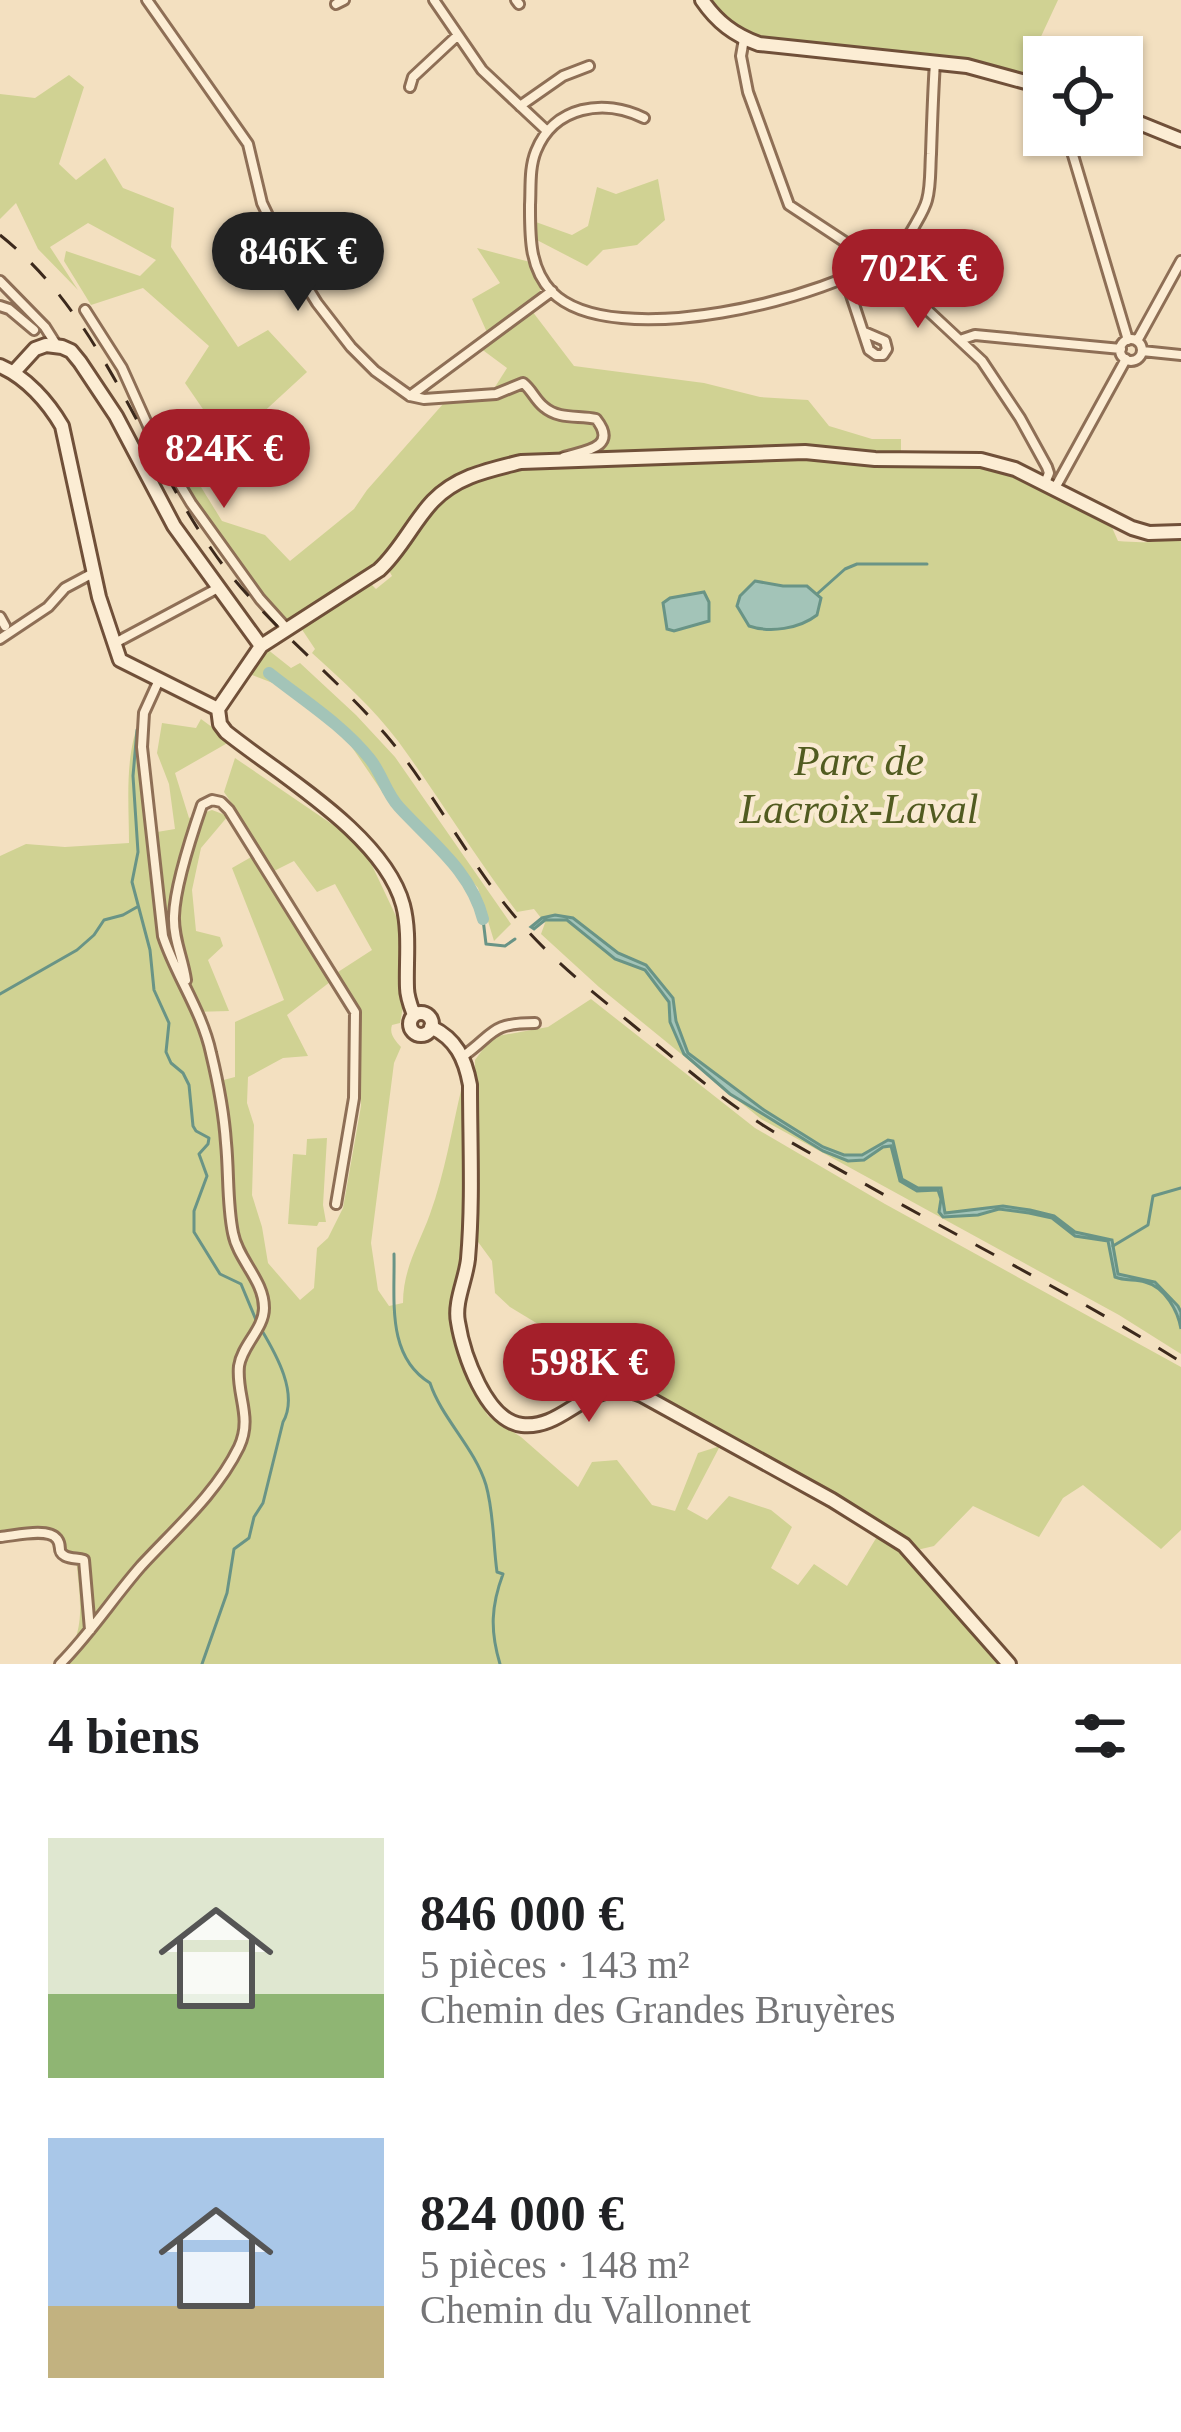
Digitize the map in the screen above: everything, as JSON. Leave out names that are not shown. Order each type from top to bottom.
[{"type":"street","points":[[147,0],[248,144],[262,203],[286,253],[316,303],[363,359],[410,396],[496,394],[524,383],[551,412],[588,416],[602,425],[600,445],[560,458],[560,462]]},
{"type":"street","points":[[434,0],[494,85],[547,131]]},
{"type":"street","points":[[702,0],[725,27],[744,39],[770,46],[935,62],[1023,81]]},
{"type":"street","points":[[410,87],[413,77],[458,35]]},
{"type":"street","points":[[744,39],[741,56],[748,92],[789,205],[877,262],[982,361],[1047,466],[1050,486]]},
{"type":"street","points":[[644,118],[625,109],[590,107],[547,131],[533,161],[533,260],[552,292],[588,313],[658,318],[722,313],[766,304],[845,277],[897,249],[927,200],[935,62]]},
{"type":"street","points":[[520,106],[563,76],[589,66]]},
{"type":"street","points":[[1143,125],[1181,140]]},
{"type":"street","points":[[1074,156],[1133,341],[1142,351],[1181,355]]},
{"type":"street","points":[[1050,486],[1181,261]]},
{"type":"street","points":[[845,277],[864,332]]},
{"type":"street","points":[[0,281],[37,328],[35,349]]},
{"type":"street","points":[[410,396],[552,292]]},
{"type":"street","points":[[0,306],[51,334],[57,346]]},
{"type":"street","points":[[85,310],[122,368],[158,448],[191,502],[287,629]]},
{"type":"street","points":[[960,340],[975,335],[1123,354],[1136,360],[1142,351]]},
{"type":"street","points":[[14,372],[35,349],[46,345],[71,351],[98,386],[173,526],[265,644]]},
{"type":"street","points":[[0,366],[14,372],[62,426],[103,612],[120,660],[218,709]]},
{"type":"street","points":[[1009,1664],[904,1545],[642,1394],[606,1390],[533,1425],[518,1425],[494,1409],[470,1361],[456,1316],[468,1261],[470,1085],[460,1053],[428,1030],[416,1034],[411,1030],[410,1020],[417,1014],[406,991],[406,919],[398,891],[374,851],[226,732],[218,709],[265,644],[391,560],[431,503],[453,484],[521,462],[805,452],[875,459],[981,460],[1016,469],[1132,528],[1181,532]]},
{"type":"street","points":[[0,639],[48,607],[65,588],[95,572]]},
{"type":"street","points":[[114,644],[219,588]]},
{"type":"street","points":[[159,680],[144,713],[142,747],[163,936],[188,988]]},
{"type":"street","points":[[60,1664],[140,1567],[201,1503],[241,1444],[245,1412],[239,1366],[263,1317],[260,1291],[234,1238],[225,1129],[211,1051],[177,948],[174,914],[198,817],[202,806],[212,800],[230,810],[355,1012],[354,1098],[336,1204]]},
{"type":"street","points":[[460,1053],[499,1026],[535,1023]]},
{"type":"street","points":[[0,1537],[54,1535],[61,1552],[84,1560],[90,1632]]},
{"type":"green space","points":[[694,0],[1058,0],[1041,36],[1023,36],[1023,73],[765,52],[725,32]]},
{"type":"green space","points":[[69,75],[84,87],[59,164],[76,180],[105,158],[123,188],[174,208],[171,247],[238,347],[268,330],[307,372],[230,443],[236,474],[201,487],[222,521],[265,535],[290,561],[354,509],[443,404],[495,387],[507,368],[480,348],[490,339],[472,299],[500,283],[477,248],[530,262],[543,286],[529,307],[574,366],[704,383],[760,397],[808,400],[829,426],[872,439],[901,439],[901,453],[804,444],[479,464],[447,480],[372,567],[284,620],[193,499],[171,445],[207,415],[185,383],[209,346],[143,288],[91,305],[64,261],[66,251],[140,276],[156,260],[88,223],[50,247],[78,290],[38,249],[16,203],[0,219],[0,94],[35,98]]},
{"type":"green space","points":[[658,179],[665,220],[637,245],[603,250],[587,266],[533,238],[533,221],[572,235],[588,226],[597,187],[616,194]]},
{"type":"green space","name":"Parc de Lacroix-Laval","points":[[779,457],[984,462],[1008,469],[1110,523],[1118,541],[1181,537],[1181,1354],[1119,1315],[761,1119],[599,987],[541,934],[545,923],[534,909],[517,912],[398,741],[312,653],[315,649],[301,628],[392,576],[388,569],[434,505],[466,482],[519,467]]},
{"type":"green space","points":[[267,649],[291,668],[300,663],[395,757],[511,924],[494,941],[478,888],[418,819],[383,793],[343,734],[283,687],[247,673]]},
{"type":"green space","points":[[141,717],[151,833],[175,829],[169,784],[157,753],[162,723],[196,728],[201,719],[231,741],[175,773],[189,818],[212,810],[228,816],[201,848],[192,890],[196,931],[220,937],[223,946],[208,960],[229,1011],[193,1012],[208,1050],[212,1083],[235,1077],[235,1022],[284,1000],[232,868],[253,856],[330,982],[287,1015],[308,1056],[283,1058],[248,1077],[247,1103],[254,1125],[252,1195],[268,1263],[300,1300],[314,1288],[317,1248],[328,1238],[343,1208],[361,1106],[359,1011],[338,972],[372,950],[335,884],[317,892],[294,861],[272,872],[224,792],[235,758],[339,829],[369,859],[403,931],[405,997],[400,1023],[391,1028],[401,1047],[394,1063],[371,1243],[378,1290],[389,1306],[403,1303],[409,1268],[440,1183],[462,1086],[463,1226],[460,1275],[449,1318],[453,1341],[488,1416],[521,1437],[578,1487],[592,1462],[617,1460],[652,1505],[675,1511],[698,1453],[720,1446],[687,1509],[707,1520],[729,1496],[771,1510],[792,1527],[771,1568],[798,1585],[814,1564],[847,1586],[878,1535],[898,1548],[999,1664],[60,1664],[79,1627],[76,1557],[66,1556],[54,1535],[0,1537],[0,856],[26,844],[129,843],[130,763]]},
{"type":"green space","points":[[591,999],[755,1128],[1181,1367],[1181,1530],[1161,1549],[1083,1485],[1063,1498],[1039,1537],[973,1506],[934,1546],[917,1550],[829,1492],[631,1385],[510,1307],[495,1293],[492,1261],[473,1235],[475,1060],[492,1037],[548,1027]]},
{"type":"green space","points":[[327,1138],[326,1222],[288,1224],[293,1154],[306,1155],[307,1139]]},
{"type":"water","points":[[755,581],[807,586],[821,598],[817,615],[784,628],[749,626],[737,606]]},
{"type":"water","points":[[704,592],[709,621],[667,629],[663,603]]},
{"type":"water","points":[[542,918],[573,918],[618,953],[646,965],[673,998],[688,1053],[764,1110],[844,1155],[862,1155],[893,1141],[902,1179],[918,1188],[941,1188],[945,1213],[1003,1206],[1030,1210],[1054,1216],[1075,1232],[1112,1240],[1118,1274],[1155,1282],[1178,1306],[1181,1329],[1174,1308],[1159,1289],[1115,1277],[1108,1241],[1075,1236],[1052,1218],[1029,1213],[999,1209],[943,1217],[938,1190],[917,1191],[900,1181],[891,1146],[864,1160],[848,1161],[823,1151],[730,1094],[684,1054],[670,1022],[669,1002],[645,970],[615,959],[567,920],[545,920],[531,927]]},
{"type":"waterway","points":[[817,594],[857,564],[927,564]]},
{"type":"waterway","points":[[269,673],[359,747],[395,802],[460,872],[483,919]]},
{"type":"waterway","points":[[137,730],[133,776],[138,852],[132,882],[150,950],[154,990],[169,1023],[166,1052],[189,1085],[193,1126],[209,1138],[199,1154],[207,1176],[194,1211],[194,1232],[220,1274],[241,1284],[256,1320]]},
{"type":"waterway","points":[[0,994],[77,950],[104,920],[137,907]]},
{"type":"waterway","points":[[483,919],[486,944],[505,946],[515,939]]},
{"type":"waterway","points":[[1113,1246],[1148,1225],[1153,1196],[1181,1188]]},
{"type":"waterway","points":[[394,1254],[396,1326],[406,1358],[430,1383],[486,1485],[497,1572],[503,1574],[493,1619],[500,1664]]},
{"type":"waterway","points":[[202,1664],[227,1593],[234,1549],[249,1538],[263,1503],[287,1411],[284,1374],[261,1329]]},
{"type":"railway","points":[[0,235],[36,268],[93,343],[186,510],[231,575],[386,735],[505,904],[551,954],[759,1123],[1181,1362]]}]
